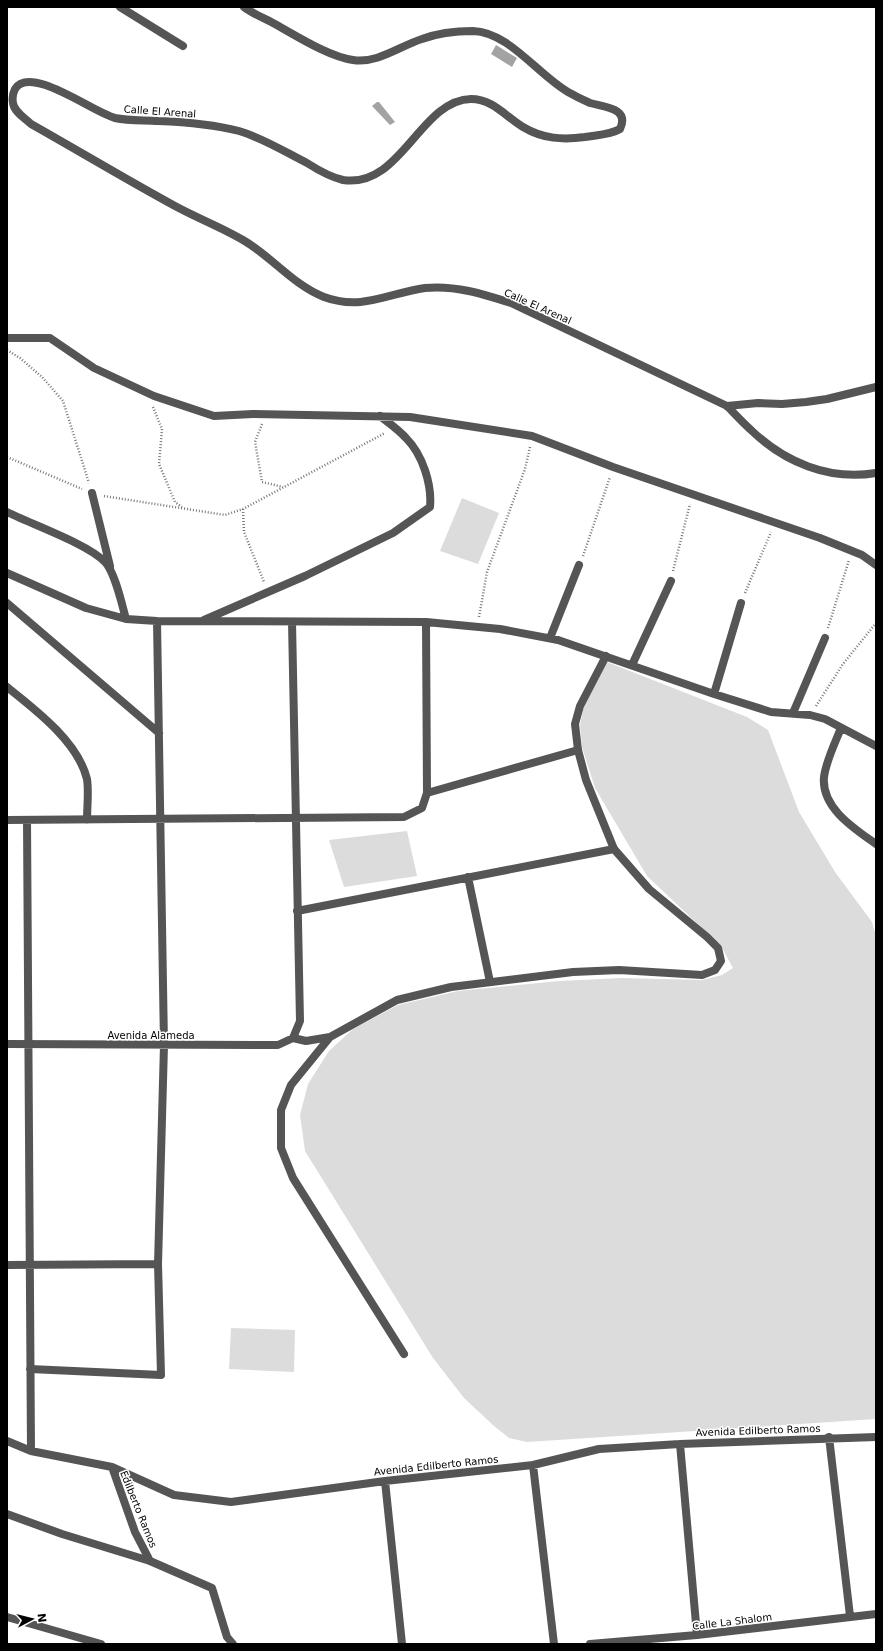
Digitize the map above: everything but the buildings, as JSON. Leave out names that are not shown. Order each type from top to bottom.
[{"type":"street","points":[[120,7],[183,46]]},
{"type":"street","name":"Calle El Arenal","points":[[244,7],[306,41],[342,57],[354,60],[376,58],[434,35],[456,32],[485,32],[511,47],[558,86],[569,93],[590,102],[618,111],[622,116],[622,125],[617,131],[609,133],[576,139],[553,138],[523,127],[493,105],[482,100],[460,101],[449,104],[392,162],[380,172],[354,180],[343,180],[328,175],[270,144],[240,132],[216,126],[190,123],[114,118],[99,113],[43,84],[32,81],[21,82],[16,88],[13,95],[13,104],[22,116],[31,124],[176,206],[242,239],[256,248],[300,283],[324,297],[365,302],[425,288],[452,288],[477,292],[510,303],[727,406],[751,430],[792,461],[814,469],[838,474],[876,473]]},
{"type":"street","points":[[7,338],[50,338],[94,368],[148,393],[214,416],[265,414],[410,417],[532,436],[692,495],[820,538],[851,551],[876,565]]},
{"type":"street","points":[[727,406],[758,403],[782,404],[806,402],[827,399],[876,386]]},
{"type":"street","points":[[202,621],[393,533],[430,507],[431,494],[420,459],[407,439],[380,416]]},
{"type":"street","points":[[92,493],[112,576],[126,619]]},
{"type":"street","points":[[7,512],[88,550],[106,562],[112,576]]},
{"type":"street","points":[[550,638],[579,566]]},
{"type":"street","points":[[7,573],[86,608],[126,619],[157,621],[426,622],[500,629],[550,638],[771,712],[810,715],[825,720],[876,746]]},
{"type":"street","points":[[632,665],[671,581]]},
{"type":"street","points":[[7,603],[159,733]]},
{"type":"street","points":[[714,694],[741,603]]},
{"type":"street","points":[[30,1369],[161,1375],[158,1264],[164,1045],[157,621]]},
{"type":"street","points":[[292,622],[300,1022],[293,1038],[306,1042],[330,1037],[397,1000],[451,987],[573,972],[619,970],[702,975],[715,970],[721,961],[718,948],[707,937],[649,889],[614,849],[586,780],[578,750],[575,724],[579,712],[606,656]]},
{"type":"street","points":[[7,820],[404,817],[422,808],[427,793],[426,622]]},
{"type":"street","points":[[793,713],[825,638]]},
{"type":"street","points":[[7,687],[42,715],[78,758],[87,780],[88,820]]},
{"type":"street","points":[[841,728],[824,778],[828,799],[846,823],[876,844]]},
{"type":"street","points":[[427,793],[578,750]]},
{"type":"street","points":[[27,820],[30,1451]]},
{"type":"street","points":[[298,911],[614,849]]},
{"type":"street","points":[[468,878],[490,982]]},
{"type":"street","points":[[330,1037],[291,1085],[281,1110],[281,1148],[293,1178],[404,1354]]},
{"type":"street","name":"Avenida Alameda","points":[[7,1044],[278,1045],[293,1038]]},
{"type":"street","points":[[7,1265],[158,1264]]},
{"type":"street","points":[[829,1437],[850,1616]]},
{"type":"street","name":"Avenida Edilberto Ramos","points":[[7,1440],[30,1451],[112,1467],[174,1495],[231,1502],[385,1481],[533,1465],[599,1449],[829,1437],[876,1437]]},
{"type":"street","points":[[680,1444],[697,1636]]},
{"type":"street","points":[[533,1465],[554,1644]]},
{"type":"street","name":"Edilberto Ramos","points":[[112,1467],[135,1532],[150,1561],[212,1588],[227,1636],[233,1644]]},
{"type":"street","points":[[385,1481],[402,1644]]},
{"type":"street","points":[[7,1514],[62,1534],[150,1561]]},
{"type":"street","name":"Calle La Shalom","points":[[590,1644],[697,1636],[876,1614]]},
{"type":"street","points":[[7,1617],[101,1644]]},
{"type":"path","points":[[7,350],[20,358],[42,377],[63,401],[92,493]]},
{"type":"path","points":[[148,393],[162,429],[159,464],[175,502],[184,508]]},
{"type":"path","points":[[265,414],[255,442],[262,482],[284,487]]},
{"type":"path","points":[[7,457],[92,493],[225,515],[243,509],[394,428]]},
{"type":"path","points":[[477,627],[487,572],[525,469],[532,436]]},
{"type":"path","points":[[579,566],[613,467]]},
{"type":"path","points":[[671,581],[692,495]]},
{"type":"path","points":[[243,509],[244,532],[267,592]]},
{"type":"path","points":[[741,603],[774,523]]},
{"type":"path","points":[[825,638],[851,551]]},
{"type":"path","points":[[810,715],[843,664],[876,623]]},
{"type":"shaded area","points":[[496,45],[517,58],[512,67],[491,54]]},
{"type":"shaded area","points":[[379,102],[395,122],[390,125],[372,106]]},
{"type":"shaded area","points":[[462,498],[499,513],[478,564],[440,551]]},
{"type":"shaded area","points":[[607,662],[747,717],[768,730],[799,812],[835,872],[872,922],[876,936],[876,1419],[527,1442],[509,1438],[464,1398],[433,1358],[305,1151],[300,1115],[308,1084],[329,1051],[353,1029],[398,1005],[458,991],[559,981],[622,978],[702,980],[722,975],[733,968],[721,946],[647,876],[595,788],[582,747],[580,725],[584,706]]},
{"type":"shaded area","points":[[407,831],[417,876],[344,887],[329,840]]},
{"type":"shaded area","points":[[231,1328],[295,1330],[294,1372],[229,1369]]}]
